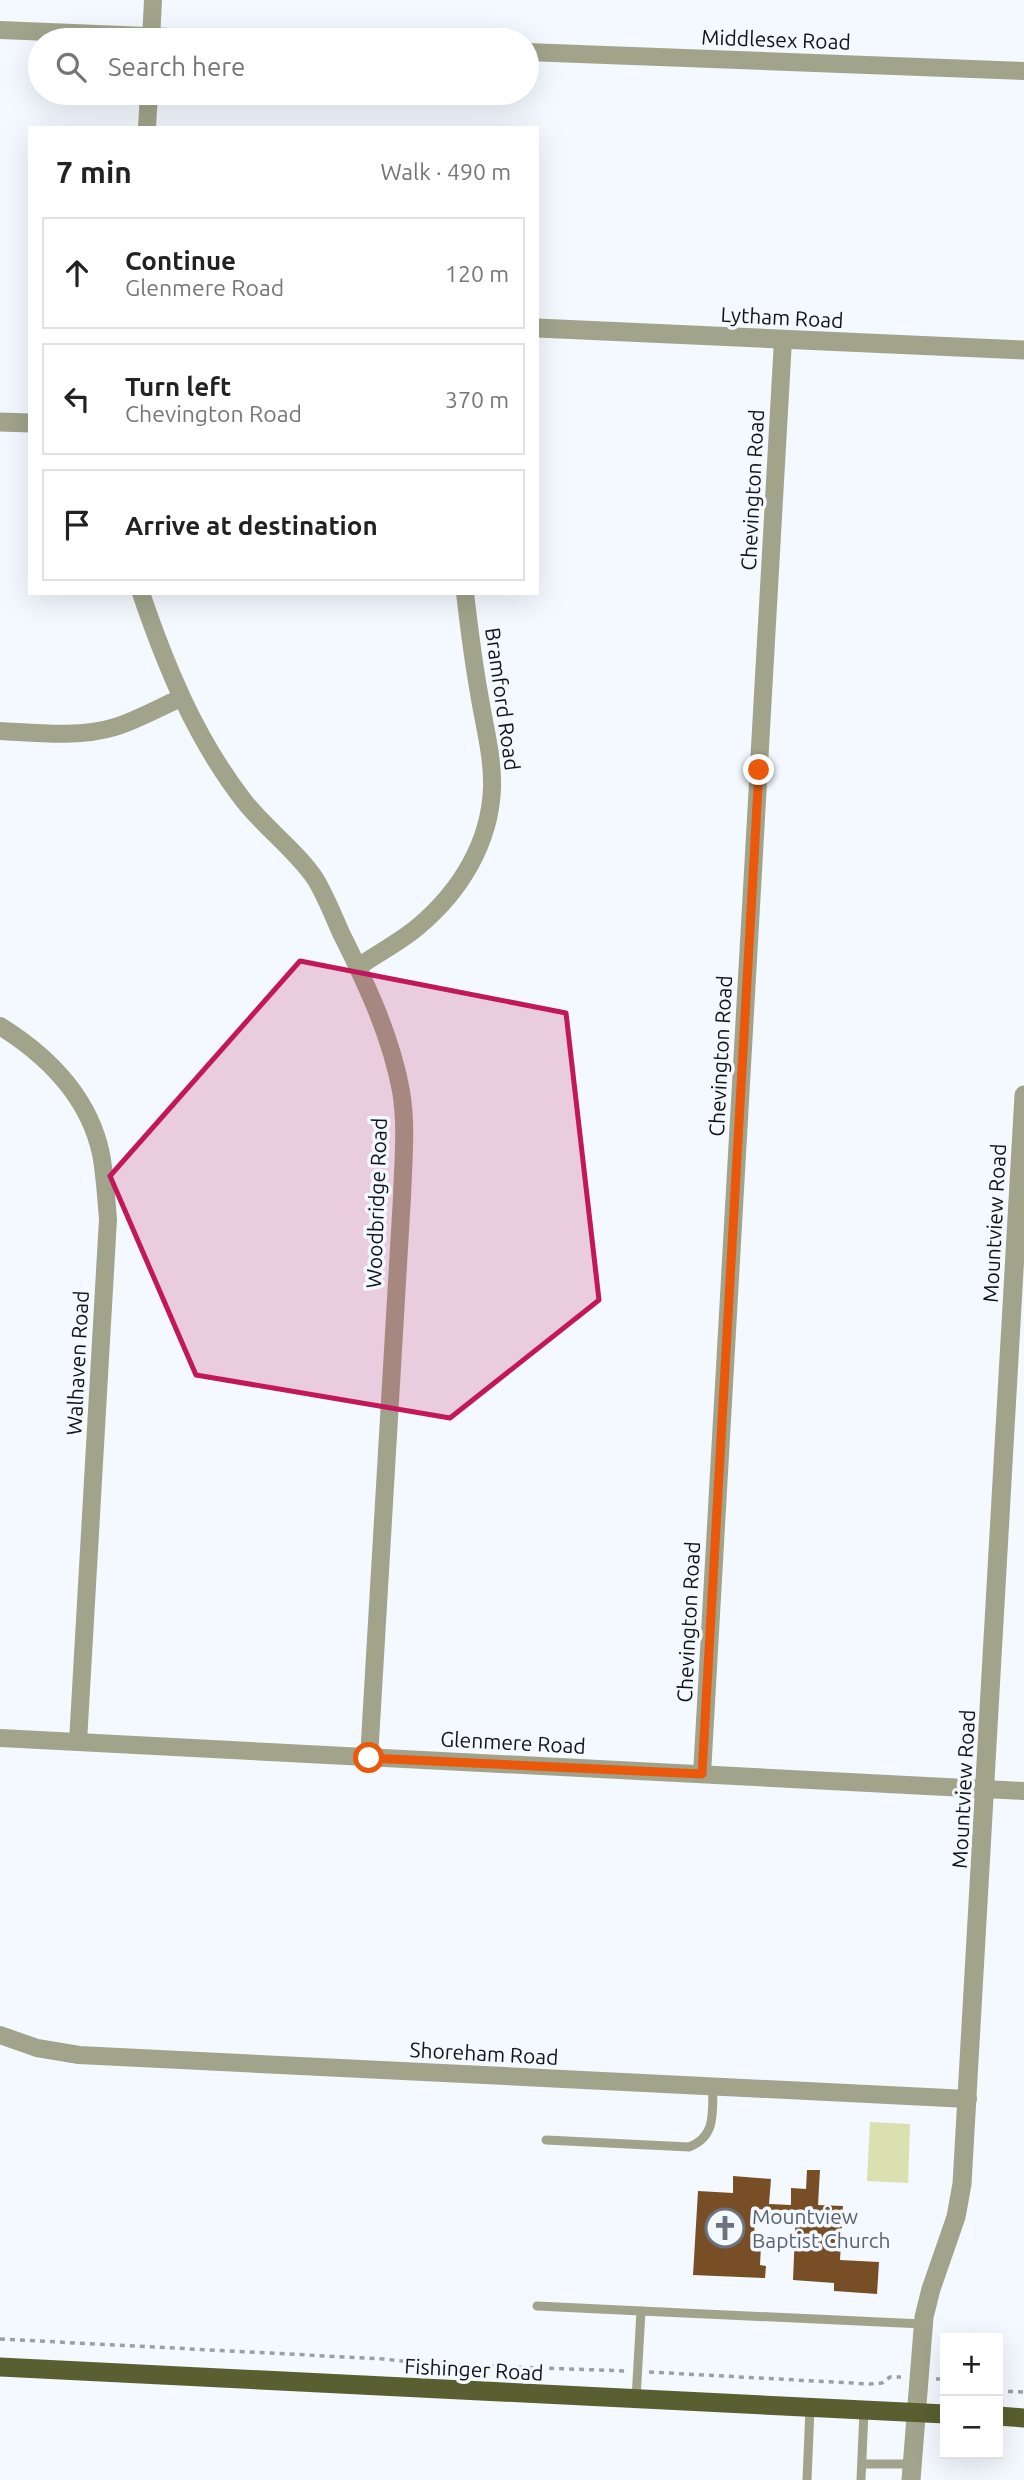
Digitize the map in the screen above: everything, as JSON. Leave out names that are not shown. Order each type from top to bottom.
[{"type":"main road","name":"Fishinger Road","points":[[0,2367],[940,2414]]},
{"type":"main road","points":[[1003,2416],[1024,2418]]},
{"type":"street","points":[[152,28],[153,0]]},
{"type":"street","points":[[0,30],[28,31]]},
{"type":"street","name":"Middlesex Road","points":[[539,52],[1024,71]]},
{"type":"street","points":[[147,126],[148,105]]},
{"type":"street","name":"Lytham Road","points":[[539,328],[1024,350]]},
{"type":"street","name":"Chevington Road","points":[[702,1774],[783,340]]},
{"type":"street","points":[[0,422],[28,423]]},
{"type":"street","name":"Woodbridge Road","points":[[142,595],[181,698],[213,757],[246,803],[315,879],[358,967],[387,1037],[401,1093],[404,1145],[369,1758]]},
{"type":"street","name":"Bramford Road","points":[[358,967],[418,927],[439,908],[458,886],[473,861],[483,835],[492,788],[489,749],[465,595]]},
{"type":"street","points":[[0,731],[97,731],[118,726],[181,698]]},
{"type":"street","name":"Walhaven Road","points":[[0,1026],[46,1059],[67,1083],[86,1112],[100,1153],[108,1219],[78,1742]]},
{"type":"street","name":"Mountview Road","points":[[912,2472],[923,2324],[930,2289],[960,2200],[968,2099],[1024,1095]]},
{"type":"street","name":"Glenmere Road","points":[[0,1738],[1024,1791]]},
{"type":"street","name":"Shoreham Road","points":[[0,2035],[37,2049],[79,2055],[968,2099]]},
{"type":"lane","points":[[546,2140],[689,2147],[701,2142],[709,2132],[713,2087]]},
{"type":"lane","points":[[537,2306],[923,2324]]},
{"type":"lane","points":[[636,2399],[641,2311]]},
{"type":"lane","points":[[807,2480],[810,2408]]},
{"type":"lane","points":[[861,2480],[864,2411]]},
{"type":"lane","points":[[862,2464],[912,2472]]},
{"type":"path","points":[[0,2339],[384,2359],[428,2364],[638,2371],[870,2384],[882,2383],[890,2377],[940,2379]]},
{"type":"path","points":[[1003,2391],[1024,2392]]},
{"type":"highlighted area","points":[[300,961],[566,1013],[599,1300],[450,1418],[196,1375],[110,1176]]},
{"type":"green space","points":[[870,2122],[910,2124],[908,2183],[867,2181]]},
{"type":"building","name":"Mountview Baptist Church","points":[[807,2170],[820,2170],[818,2205],[843,2206],[840,2260],[879,2262],[877,2294],[834,2291],[834,2283],[793,2280],[796,2211],[755,2209],[754,2244],[761,2245],[760,2265],[766,2266],[765,2278],[693,2275],[698,2191],[733,2193],[733,2176],[771,2179],[769,2204],[791,2205],[791,2188],[806,2189]]},
{"type":"place","name":"Mountview Baptist Church","points":[[725,2228]]},
{"type":"route","points":[[369,1758],[702,1774],[759,770]]}]
